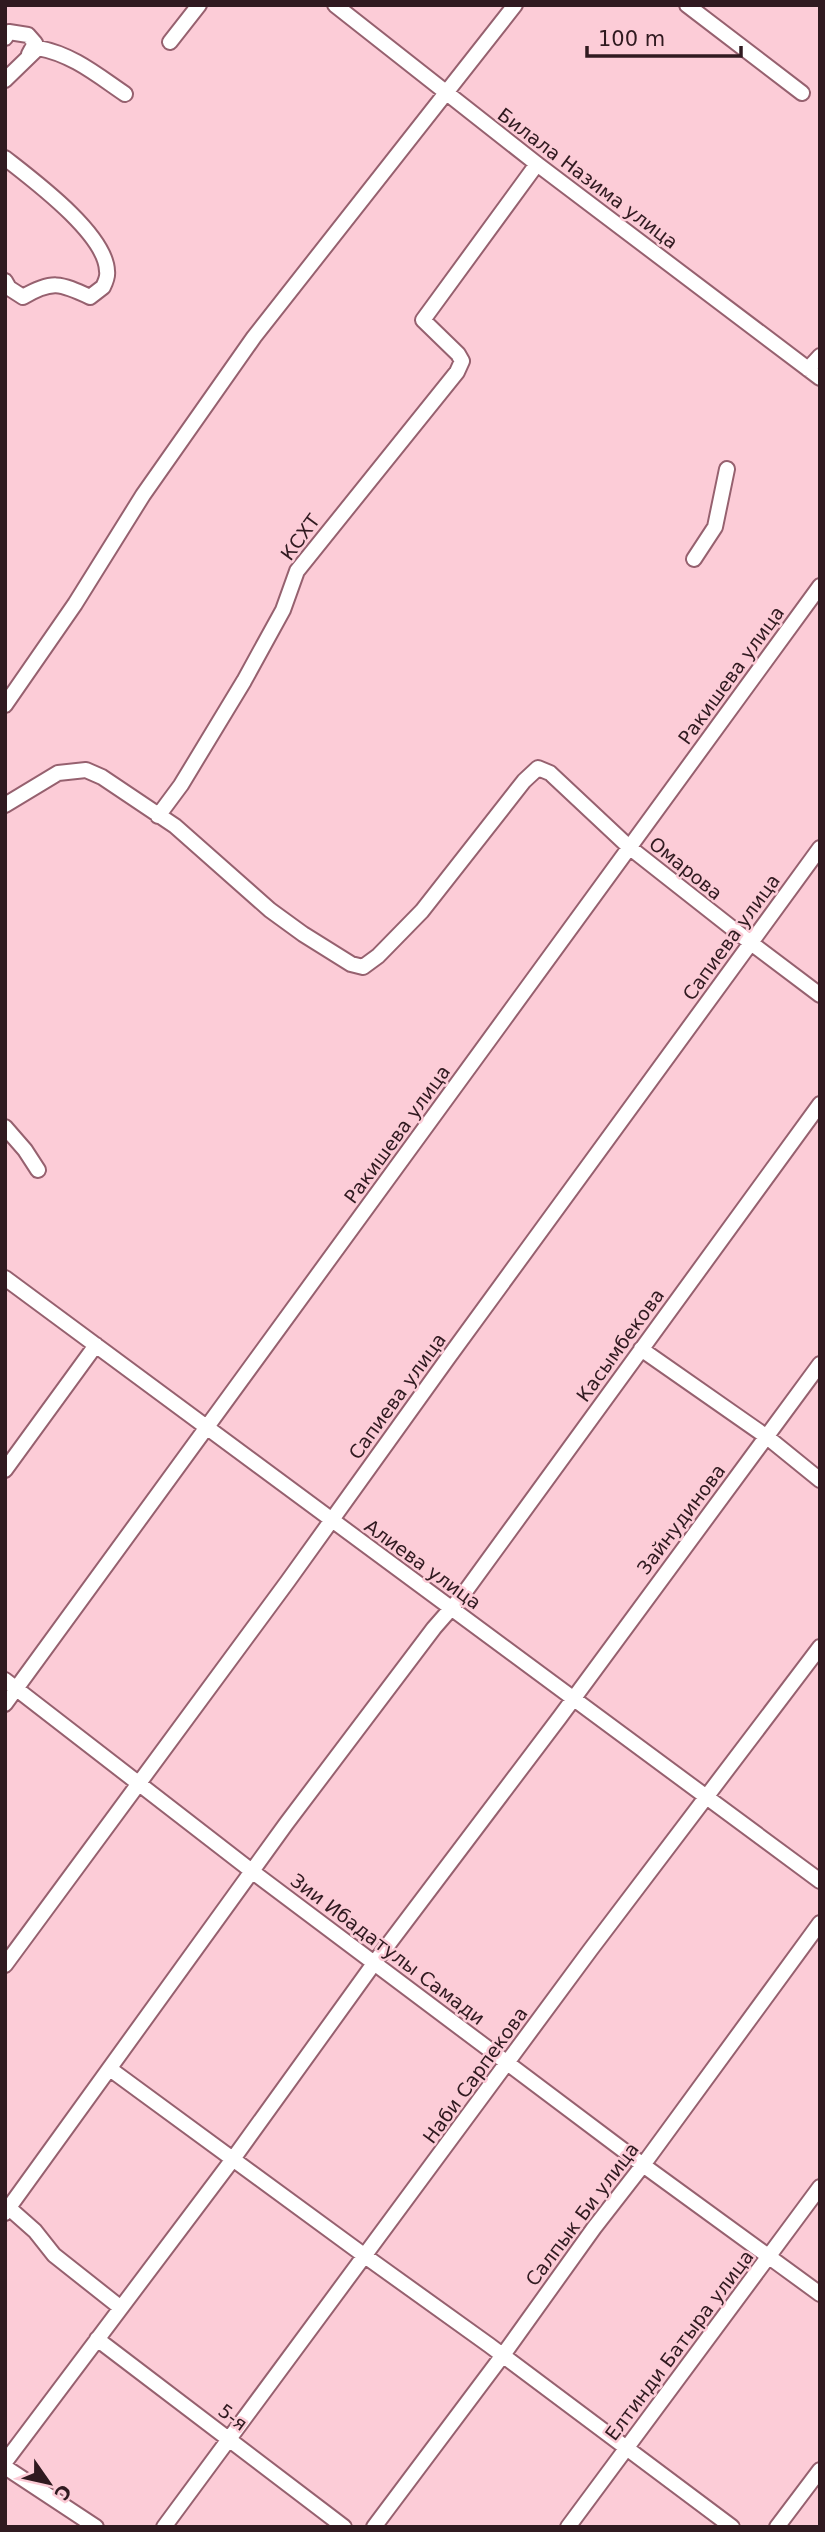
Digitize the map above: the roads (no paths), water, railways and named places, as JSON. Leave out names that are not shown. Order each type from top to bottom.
[{"type":"street","points":[[170,42],[199,5]]},
{"type":"street","name":"Билала Назима улица","points":[[335,5],[537,164],[814,374]]},
{"type":"street","points":[[5,705],[75,604],[149,485],[254,337],[515,5]]},
{"type":"street","points":[[687,5],[802,93]]},
{"type":"street","points":[[5,38],[9,32],[28,35],[35,43],[29,55]]},
{"type":"street","points":[[5,80],[38,48],[68,57],[91,69],[125,94]]},
{"type":"street","points":[[5,158],[76,218],[103,257],[108,272],[103,288],[90,297],[54,283],[23,297],[9,288],[5,281]]},
{"type":"street","name":"КСХТ","points":[[158,816],[181,785],[244,681],[283,610],[297,571],[457,372],[461,361],[458,354],[423,320],[537,164]]},
{"type":"street","points":[[814,374],[820,356]]},
{"type":"street","points":[[694,559],[715,527],[727,469]]},
{"type":"street","name":"Ракишева улица","points":[[5,1704],[11,1684],[208,1426],[820,586]]},
{"type":"street","name":"Омарова","points":[[158,816],[222,866],[270,910],[351,964],[363,967],[378,956],[422,911],[524,780],[538,768],[550,773],[629,846],[820,995]]},
{"type":"street","points":[[5,805],[58,773],[86,770],[102,777],[158,816]]},
{"type":"street","name":"Сапиева улица","points":[[5,1965],[820,848]]},
{"type":"street","name":"Касымбекова","points":[[7,2211],[303,1802],[470,1585],[820,1104]]},
{"type":"street","points":[[5,1127],[38,1170]]},
{"type":"street","name":"Алиева улица","points":[[5,1278],[820,1881]]},
{"type":"street","points":[[5,1470],[96,1345]]},
{"type":"street","points":[[640,1349],[767,1437],[820,1480]]},
{"type":"street","name":"Зайнудинова","points":[[5,2462],[233,2159],[375,1962],[820,1364]]},
{"type":"street","name":"Наби Сарпекова","points":[[164,2527],[820,1647]]},
{"type":"street","name":"Зии Ибадатулы Самади","points":[[11,1684],[253,1872],[643,2165],[820,2294]]},
{"type":"street","name":"Салпык Би улица","points":[[374,2527],[820,1923]]},
{"type":"street","points":[[110,2069],[503,2355],[732,2527]]},
{"type":"street","name":"Елтинди Батыра улица","points":[[568,2527],[820,2187]]},
{"type":"street","points":[[7,2211],[35,2231],[54,2255],[121,2308]]},
{"type":"street","name":"5-я","points":[[97,2339],[344,2527]]},
{"type":"street","points":[[5,2467],[96,2527]]},
{"type":"street","points":[[777,2527],[820,2470]]}]
